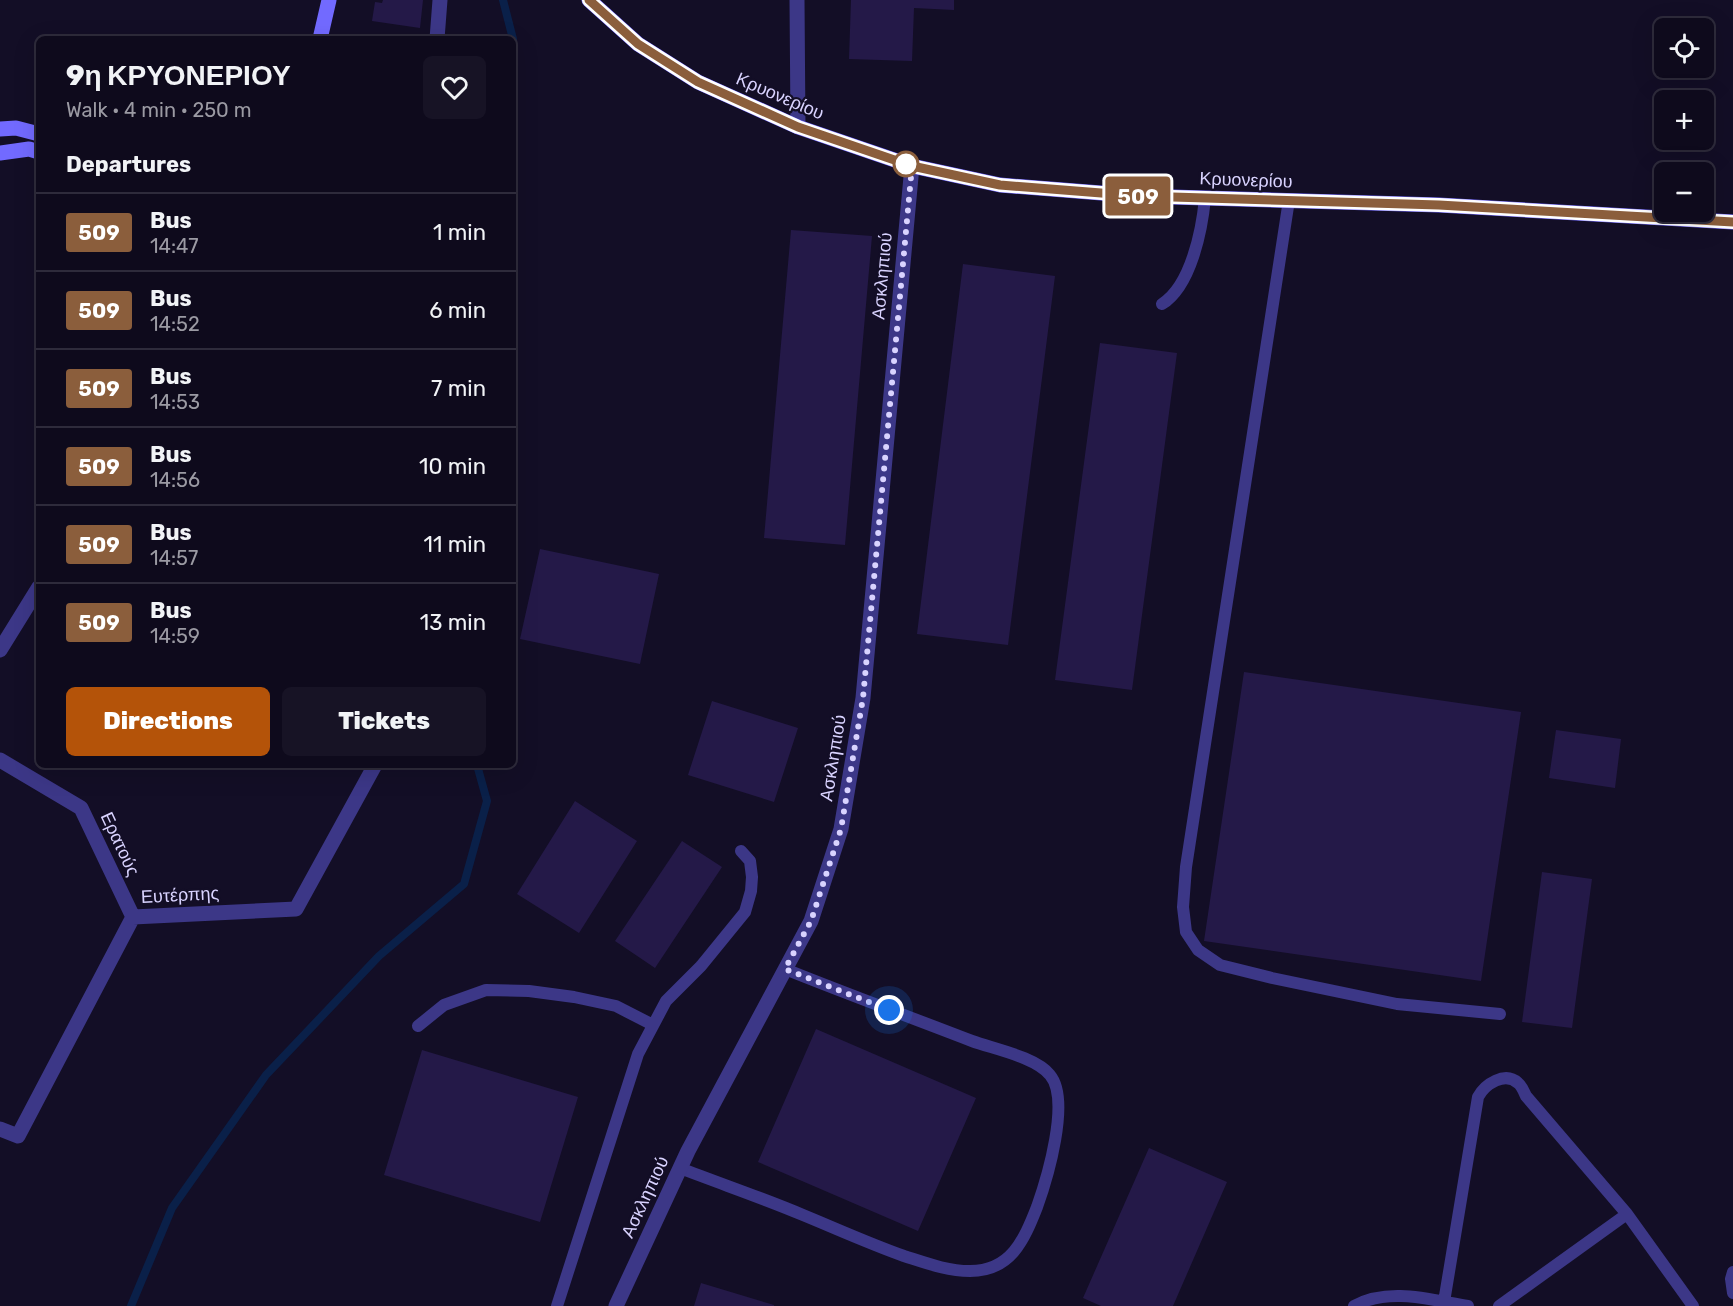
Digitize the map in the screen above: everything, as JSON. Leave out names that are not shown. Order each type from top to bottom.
[{"type":"main road","points":[[321,36],[329,0]]},
{"type":"main road","name":"Κρυονερίου","points":[[589,0],[638,44],[698,82],[798,127],[912,166],[1000,185],[1139,196],[1439,205],[1733,222]]},
{"type":"main road","points":[[0,129],[16,128],[36,133]]},
{"type":"main road","points":[[0,153],[29,149],[36,151]]},
{"type":"street","points":[[437,36],[440,0]]},
{"type":"street","points":[[797,0],[798,127]]},
{"type":"street","name":"Ασκληπιού","points":[[616,1306],[680,1168],[811,921],[841,829],[863,698],[912,166]]},
{"type":"street","points":[[0,650],[36,592]]},
{"type":"street","name":"Ερατούς","points":[[0,760],[81,807],[133,917]]},
{"type":"street","name":"Ευτέρπης","points":[[0,1129],[18,1136],[133,917],[296,909],[373,768]]},
{"type":"lane","points":[[1162,304],[1176,290],[1196,248],[1202,226],[1205,198]]},
{"type":"lane","points":[[1289,200],[1186,867],[1183,907],[1186,932],[1198,950],[1220,965],[1397,1004],[1500,1014]]},
{"type":"lane","points":[[557,1306],[638,1054],[666,1001],[701,966],[745,912],[752,877],[750,861],[741,850]]},
{"type":"lane","points":[[680,1168],[801,1214],[870,1244],[941,1268],[971,1271],[994,1268],[1010,1256],[1024,1240],[1038,1204],[1058,1126],[1058,1095],[1051,1076],[1035,1063],[785,969]]},
{"type":"lane","points":[[418,1026],[444,1005],[486,990],[529,991],[574,997],[616,1006],[653,1025]]},
{"type":"lane","points":[[1444,1302],[1478,1097],[1482,1089],[1499,1079],[1509,1078],[1519,1083],[1526,1095],[1627,1214],[1693,1306]]},
{"type":"lane","points":[[1499,1306],[1627,1214]]},
{"type":"lane","points":[[1733,1272],[1731,1279],[1733,1293]]},
{"type":"lane","points":[[1354,1306],[1369,1299],[1387,1296],[1407,1296],[1468,1306]]},
{"type":"building","points":[[383,0],[423,0],[420,28],[372,21],[375,2],[382,3]]},
{"type":"building","points":[[851,0],[954,0],[954,10],[914,8],[912,61],[849,59]]},
{"type":"building","points":[[791,230],[872,236],[845,545],[764,538]]},
{"type":"building","points":[[963,264],[1055,276],[1008,645],[917,634]]},
{"type":"building","points":[[1100,343],[1177,353],[1132,690],[1055,680]]},
{"type":"building","points":[[540,549],[659,574],[640,664],[520,639]]},
{"type":"building","points":[[1244,672],[1521,712],[1481,981],[1204,941]]},
{"type":"building","points":[[712,701],[798,728],[774,802],[688,775]]},
{"type":"building","points":[[1556,730],[1621,739],[1615,788],[1549,778]]},
{"type":"building","points":[[575,801],[637,841],[579,933],[517,894]]},
{"type":"building","points":[[682,841],[722,867],[655,968],[615,941]]},
{"type":"building","points":[[1542,872],[1592,879],[1572,1028],[1522,1022]]},
{"type":"building","points":[[816,1029],[976,1098],[918,1231],[758,1162]]},
{"type":"building","points":[[422,1050],[578,1097],[540,1222],[384,1175]]},
{"type":"building","points":[[1149,1148],[1227,1182],[1173,1306],[1101,1306],[1083,1298]]},
{"type":"building","points":[[701,1283],[774,1305],[774,1306],[694,1306]]},
{"type":"waterway","points":[[503,0],[512,36]]},
{"type":"waterway","points":[[131,1306],[172,1208],[266,1075],[379,956],[464,884],[487,801],[478,768]]},
{"type":"bus line","name":"509","points":[[589,0],[638,44],[698,82],[798,127],[912,166],[1000,185],[1139,196],[1439,205],[1733,222]]},
{"type":"route","points":[[889,1010],[785,969],[811,921],[841,829],[863,698],[912,166],[906,164]]}]
